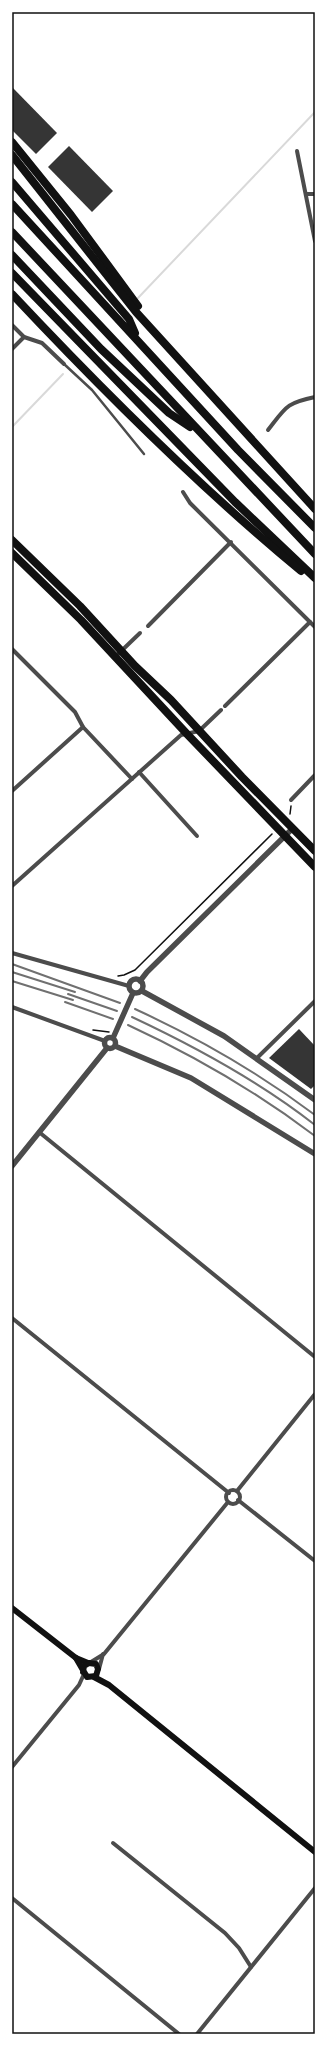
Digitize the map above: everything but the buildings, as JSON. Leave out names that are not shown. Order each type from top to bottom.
[{"type":"highway","points":[[12,142],[71,215],[128,297]]},
{"type":"highway","points":[[12,155],[138,310],[315,509]]},
{"type":"highway","points":[[12,182],[127,322],[139,340],[238,450],[315,528]]},
{"type":"highway","points":[[12,204],[116,309]]},
{"type":"highway","points":[[12,232],[315,554]]},
{"type":"highway","points":[[12,255],[101,349],[169,413],[200,432]]},
{"type":"highway","points":[[12,273],[235,502],[315,578]]},
{"type":"highway","points":[[12,294],[71,356],[185,470],[315,583]]},
{"type":"highway","points":[[12,540],[80,606],[315,851]]},
{"type":"highway","points":[[12,553],[70,610],[315,867]]},
{"type":"main road","points":[[12,1608],[76,1658],[88,1675],[109,1685],[315,1852]]},
{"type":"main road","points":[[76,1658],[96,1664],[98,1670],[109,1685]]},
{"type":"main road","points":[[88,1675],[84,1666],[89,1663]]},
{"type":"main road","points":[[88,1675],[98,1670]]},
{"type":"street","points":[[297,151],[315,241]]},
{"type":"street","points":[[306,194],[315,194]]},
{"type":"street","points":[[12,325],[24,337],[42,343],[64,364]]},
{"type":"street","points":[[12,349],[24,337]]},
{"type":"street","points":[[268,430],[286,407],[295,401],[315,397]]},
{"type":"street","points":[[183,492],[190,502],[315,627]]},
{"type":"street","points":[[148,626],[231,542]]},
{"type":"street","points":[[12,886],[181,735],[199,731],[310,622]]},
{"type":"street","points":[[115,657],[140,633]]},
{"type":"street","points":[[12,648],[74,712],[83,727],[132,779]]},
{"type":"street","points":[[12,791],[83,727]]},
{"type":"street","points":[[139,772],[197,836]]},
{"type":"street","points":[[291,800],[315,776]]},
{"type":"street","points":[[140,981],[147,972],[293,828]]},
{"type":"street","points":[[12,953],[129,986]]},
{"type":"street","points":[[129,986],[134,979],[140,981],[143,985],[142,991]]},
{"type":"street","points":[[129,986],[133,993],[138,994],[142,991]]},
{"type":"street","points":[[142,991],[198,1021],[257,1058],[315,1100]]},
{"type":"street","points":[[115,1046],[113,1038],[115,1029],[133,993]]},
{"type":"street","points":[[257,1058],[315,1002]]},
{"type":"street","points":[[12,1008],[105,1041]]},
{"type":"street","points":[[105,1041],[108,1038],[113,1038]]},
{"type":"street","points":[[105,1041],[107,1048]]},
{"type":"street","points":[[107,1048],[112,1049],[115,1046]]},
{"type":"street","points":[[115,1046],[190,1078],[315,1154]]},
{"type":"street","points":[[12,1166],[107,1048]]},
{"type":"street","points":[[39,1132],[315,1357]]},
{"type":"street","points":[[12,1318],[229,1492]]},
{"type":"street","points":[[315,1394],[237,1491],[238,1500],[315,1561]]},
{"type":"street","points":[[229,1492],[233,1490],[237,1491]]},
{"type":"street","points":[[98,1670],[104,1654],[228,1502],[227,1498],[229,1492]]},
{"type":"street","points":[[228,1502],[233,1504],[238,1500]]},
{"type":"street","points":[[89,1663],[104,1654]]},
{"type":"street","points":[[12,1767],[88,1675]]},
{"type":"street","points":[[112,1843],[225,1933],[238,1948],[250,1967]]},
{"type":"street","points":[[197,2034],[315,1888]]},
{"type":"street","points":[[12,1898],[179,2034]]},
{"type":"lane","points":[[64,364],[92,390],[144,454]]},
{"type":"path","points":[[288,817],[291,812],[291,800]]},
{"type":"path","points":[[118,976],[135,970],[273,833]]},
{"type":"path","points":[[99,1031],[109,1032],[115,1029]]},
{"type":"waterway","points":[[138,298],[315,112]]},
{"type":"waterway","points":[[12,427],[63,374]]},
{"type":"railway","points":[[12,964],[120,1003]]},
{"type":"railway","points":[[12,972],[75,992]]},
{"type":"railway","points":[[12,981],[73,1000]]},
{"type":"railway","points":[[68,994],[117,1011]]},
{"type":"railway","points":[[65,1002],[113,1019]]},
{"type":"railway","points":[[135,1009],[159,1020],[228,1057],[315,1115]]},
{"type":"railway","points":[[132,1017],[180,1040],[249,1079],[315,1125]]},
{"type":"railway","points":[[128,1025],[177,1049],[225,1076],[271,1104],[315,1136]]}]
